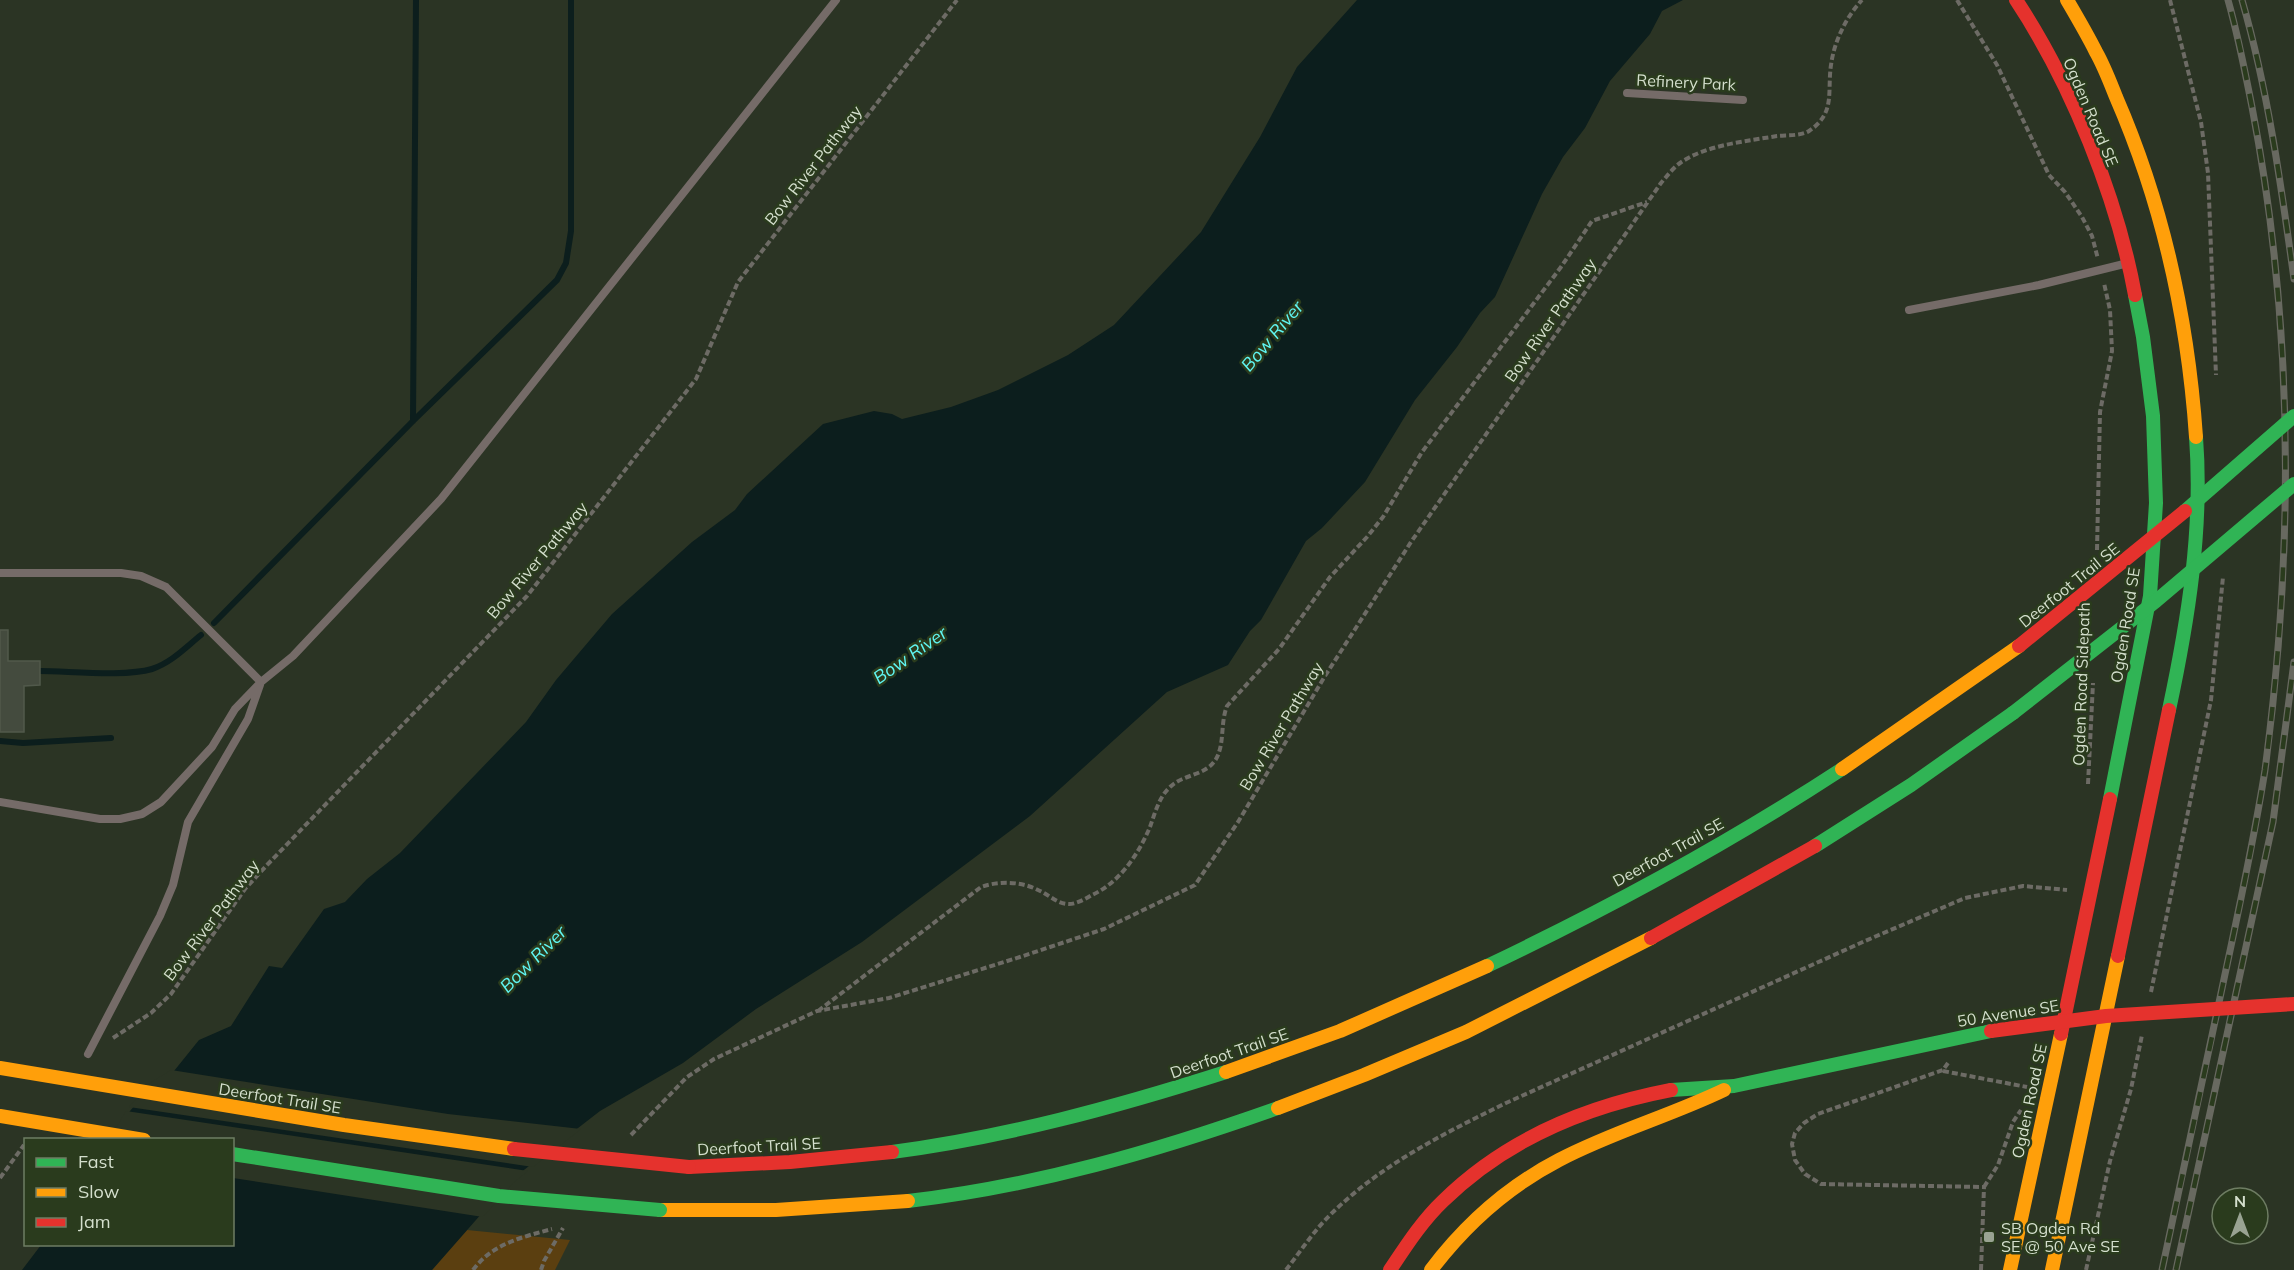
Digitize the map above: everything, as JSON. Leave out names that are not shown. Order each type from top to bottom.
[{"type":"main road","name":"Ogden Road SE","points":[[2010,1270],[2090,894],[2150,596],[2156,503],[2153,416],[2144,337],[2129,263],[2093,152],[2064,85],[2030,21],[2016,0]]},
{"type":"main road","name":"Ogden Road SE","points":[[2052,1270],[2184,639],[2196,531],[2198,458],[2192,380],[2177,288],[2163,232],[2135,141],[2097,53],[2067,0]]},
{"type":"main road","name":"Deerfoot Trail SE","points":[[0,1068],[459,1143],[576,1158],[689,1167],[765,1166],[961,1142],[1108,1109],[1289,1050],[1423,996],[1576,921],[1720,843],[1806,791],[2019,646],[2172,522],[2294,416]]},
{"type":"main road","points":[[234,1154],[527,1201],[595,1208],[788,1211],[970,1193],[1121,1160],[1188,1139],[1307,1097],[1469,1030],[1711,906],[1777,869],[1909,786],[2013,713],[2116,634],[2220,549],[2294,484]]},
{"type":"main road","name":"50 Avenue SE","points":[[1390,1270],[1399,1252],[1425,1220],[1459,1185],[1495,1159],[1545,1129],[1617,1102],[1680,1088],[1731,1086],[1991,1031],[2096,1017],[2294,1004]]},
{"type":"main road","name":"50 Avenue SE","points":[[1431,1270],[1474,1220],[1507,1193],[1561,1158],[1692,1106],[1731,1086]]},
{"type":"main road","points":[[0,1116],[132,1138]]},
{"type":"lane","points":[[0,802],[100,819],[120,819],[142,814],[161,802],[212,747],[235,708],[261,682],[293,656],[441,499],[836,0]]},
{"type":"lane","name":"Refinery Park","points":[[1627,93],[1743,100]]},
{"type":"lane","points":[[1909,310],[2039,285],[2129,263]]},
{"type":"lane","points":[[0,573],[121,573],[154,580],[166,587],[261,682]]},
{"type":"lane","points":[[88,1054],[160,916],[172,885],[188,822],[248,718],[261,682]]},
{"type":"path","name":"Bow River Pathway","points":[[88,1054],[151,1013],[171,994],[245,890],[267,865],[527,596],[696,380],[738,282],[957,0]]},
{"type":"path","name":"Bow River Pathway","points":[[630,1137],[687,1077],[714,1059],[817,1011],[889,999],[1104,929],[1195,885],[1238,822],[1325,676],[1411,542],[1661,183],[1680,162],[1714,148],[1807,133],[1823,119],[1830,98],[1830,66],[1833,54],[1845,24],[1863,0]]},
{"type":"path","points":[[1957,0],[1997,65],[2049,175],[2065,192],[2082,217],[2092,236],[2101,270],[2110,310],[2112,351],[2100,412],[2097,558]]},
{"type":"path","points":[[817,1011],[981,887],[996,882],[1018,884],[1037,889],[1056,901],[1067,904],[1081,901],[1099,892],[1124,872],[1149,830],[1160,801],[1170,787],[1181,779],[1203,771],[1214,762],[1220,752],[1222,718],[1227,706],[1279,649],[1330,577],[1383,517],[1422,452],[1561,267],[1592,221],[1648,201]]},
{"type":"path","name":"Ogden Road Sidepath","points":[[2088,788],[2093,674]]},
{"type":"path","points":[[1286,1270],[1328,1218],[1354,1192],[1381,1172],[1449,1131],[1506,1103],[1965,898],[2023,886],[2067,890]]},
{"type":"path","points":[[1943,1070],[1950,1060]]},
{"type":"path","points":[[1981,1270],[1984,1187],[1821,1184],[1805,1174],[1795,1160],[1792,1144],[1795,1133],[1818,1114],[1943,1070],[2029,1088]]},
{"type":"path","points":[[0,1178],[24,1146]]},
{"type":"path","points":[[474,1270],[491,1252],[516,1239],[564,1226],[541,1270]]},
{"type":"shaded area","points":[[467,1230],[570,1240],[555,1270],[432,1270]]},
{"type":"water","name":"Bow River","points":[[1357,0],[1683,0],[1662,11],[1650,34],[1610,81],[1585,128],[1563,157],[1542,194],[1495,297],[1480,313],[1457,347],[1415,400],[1365,482],[1322,528],[1306,541],[1261,620],[1250,631],[1228,665],[1167,692],[1030,816],[862,942],[756,1009],[683,1063],[600,1111],[511,1180],[432,1270],[22,1270],[40,1246],[234,1246],[234,1138],[113,1138],[130,1111],[152,1085],[174,1071],[199,1040],[231,1026],[269,966],[282,968],[324,909],[345,902],[367,879],[400,853],[526,722],[556,680],[612,614],[692,542],[735,510],[747,494],[823,424],[874,411],[892,414],[902,419],[951,407],[998,390],[1068,355],[1114,325],[1201,232],[1260,137],[1297,67]]},
{"type":"pier","points":[[171,1070],[448,1114],[581,1129],[533,1167],[129,1107],[150,1083]]},
{"type":"pier","points":[[126,1111],[528,1171],[513,1183],[483,1217],[234,1178],[234,1138],[110,1138]]},
{"type":"building","points":[[0,630],[8,630],[8,661],[40,661],[40,685],[24,686],[24,732],[0,732]]},
{"type":"waterway","points":[[413,421],[416,0]]},
{"type":"waterway","points":[[214,623],[413,421],[557,280],[566,263],[571,231],[571,0]]},
{"type":"waterway","points":[[40,671],[127,673],[152,669],[172,659],[201,635]]},
{"type":"waterway","points":[[0,741],[23,743],[111,738]]},
{"type":"railway","points":[[2162,1270],[2256,822],[2265,770],[2281,604],[2285,521],[2285,438],[2276,272],[2266,189],[2252,107],[2228,0]]},
{"type":"railway","points":[[2242,0],[2266,103],[2279,173],[2294,279]]},
{"type":"railway","points":[[2176,1270],[2273,822],[2294,662]]},
{"type":"traffic: fast","points":[[2110,799],[2150,596],[2156,503],[2153,416],[2135,295]]},
{"type":"traffic: fast","points":[[2185,511],[2294,416]]},
{"type":"traffic: fast","points":[[2169,710],[2188,609],[2196,540],[2198,471],[2196,437]]},
{"type":"traffic: fast","points":[[2013,713],[2156,601],[2294,484]]},
{"type":"traffic: fast","points":[[1815,846],[1911,785],[2013,713]]},
{"type":"traffic: fast","points":[[1487,966],[1668,874],[1756,823],[1842,769]]},
{"type":"traffic: fast","points":[[1671,1090],[1734,1086],[1991,1031]]},
{"type":"traffic: fast","points":[[892,1152],[935,1146],[1060,1120],[1226,1072]]},
{"type":"traffic: fast","points":[[908,1201],[1003,1186],[1096,1165],[1187,1139],[1278,1108]]},
{"type":"traffic: fast","points":[[234,1154],[499,1196],[660,1210]]},
{"type":"traffic: slow","points":[[2067,0],[2107,74],[2133,138],[2160,221],[2180,306],[2196,437]]},
{"type":"traffic: slow","points":[[1842,769],[2019,646]]},
{"type":"traffic: slow","points":[[1278,1108],[1466,1032],[1651,938]]},
{"type":"traffic: slow","points":[[2052,1270],[2118,956]]},
{"type":"traffic: slow","points":[[1226,1072],[1340,1031],[1487,966]]},
{"type":"traffic: slow","points":[[2010,1270],[2061,1034]]},
{"type":"traffic: slow","points":[[0,1068],[344,1125],[514,1149]]},
{"type":"traffic: slow","points":[[1431,1270],[1473,1222],[1505,1194],[1541,1170],[1579,1150],[1724,1090]]},
{"type":"traffic: slow","points":[[0,1116],[132,1138]]},
{"type":"traffic: slow","points":[[660,1210],[776,1210],[908,1201]]},
{"type":"traffic: jam","points":[[2016,0],[2055,67],[2089,142],[2117,219],[2135,295]]},
{"type":"traffic: jam","points":[[2019,646],[2185,511]]},
{"type":"traffic: jam","points":[[2118,956],[2169,710]]},
{"type":"traffic: jam","points":[[2061,1034],[2110,799]]},
{"type":"traffic: jam","points":[[1651,938],[1815,846]]},
{"type":"traffic: jam","points":[[1991,1031],[2106,1016],[2294,1004]]},
{"type":"traffic: jam","points":[[1390,1270],[1435,1209],[1467,1179],[1493,1160],[1520,1143],[1578,1116],[1671,1090]]},
{"type":"traffic: jam","points":[[514,1149],[689,1167]]},
{"type":"traffic: jam","points":[[689,1167],[790,1162],[892,1152]]},
{"type":"place","name":"SB Ogden Rd SE @ 50 Ave SE","points":[[1989,1237]]}]
